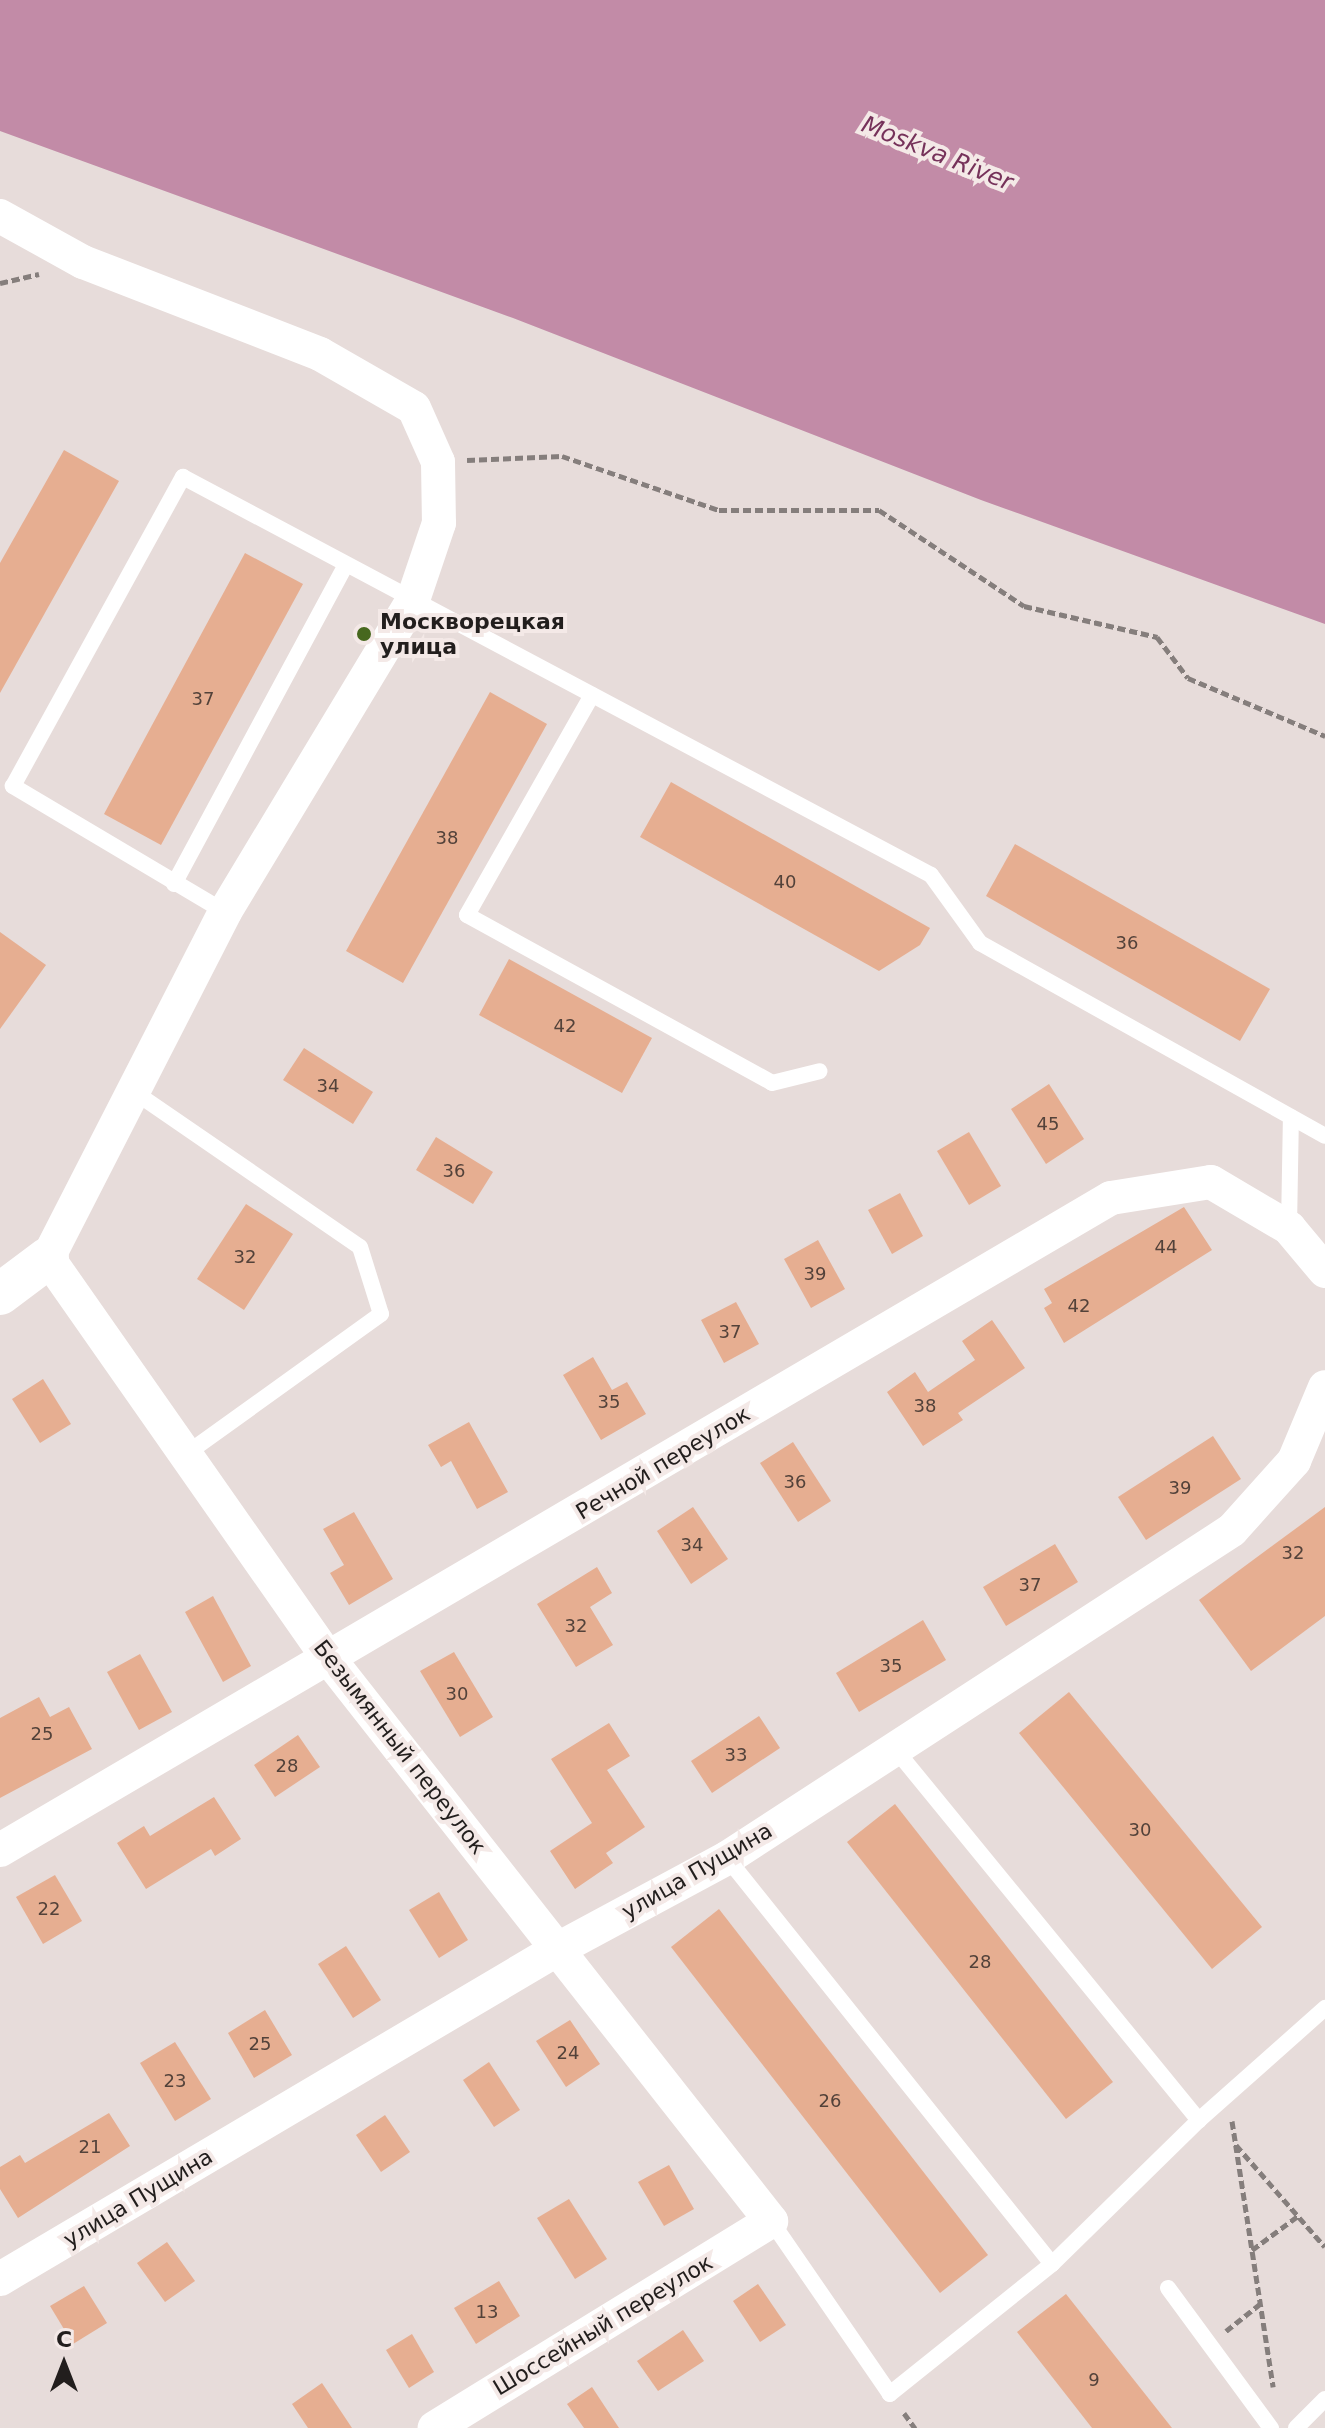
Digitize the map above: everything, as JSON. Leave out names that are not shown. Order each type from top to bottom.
[{"type":"street","points":[[0,216],[83,262],[320,354],[414,408],[438,462],[439,523],[413,600],[225,912],[48,1258],[0,1294]]},
{"type":"street","name":"Речной переулок","points":[[0,1850],[330,1660],[1111,1198],[1211,1182],[1289,1228],[1325,1271]]},
{"type":"street","name":"Безымянный переулок","points":[[48,1258],[330,1660],[771,2221]]},
{"type":"street","name":"улица Пущина","points":[[0,2279],[558,1949],[727,1858],[1232,1530],[1294,1461],[1325,1387]]},
{"type":"street","name":"Шоссейный переулок","points":[[434,2428],[771,2221]]},
{"type":"lane","points":[[225,912],[13,786],[183,477],[931,875],[980,943],[1325,1136]]},
{"type":"lane","points":[[174,884],[346,565]]},
{"type":"lane","points":[[592,695],[467,915],[772,1083],[820,1071]]},
{"type":"lane","points":[[133,1091],[360,1247],[381,1314],[186,1454]]},
{"type":"lane","points":[[1289,1228],[1291,1117]]},
{"type":"lane","points":[[895,1749],[1199,2120]]},
{"type":"lane","points":[[727,1858],[1052,2264]]},
{"type":"lane","points":[[771,2221],[890,2394],[1052,2264],[1199,2120],[1325,2008]]},
{"type":"lane","points":[[1168,2288],[1271,2428]]},
{"type":"lane","points":[[1296,2428],[1325,2399]]},
{"type":"path","points":[[0,283],[40,273],[54,279]]},
{"type":"path","points":[[438,462],[562,456],[719,510],[879,510],[1024,606],[1157,637],[1188,678],[1325,736]]},
{"type":"path","points":[[1228,2094],[1274,2397]]},
{"type":"path","points":[[1235,2144],[1325,2247]]},
{"type":"path","points":[[1252,2250],[1298,2216]]},
{"type":"path","points":[[1209,2344],[1260,2304]]},
{"type":"water","name":"Moskva River","points":[[0,0],[1325,0],[1325,624],[981,500],[513,318],[0,131]]},
{"type":"building","points":[[64,450],[119,481],[0,693],[0,563]]},
{"type":"building","points":[[245,553],[303,584],[161,845],[104,814]]},
{"type":"building","points":[[490,692],[547,724],[403,983],[346,951]]},
{"type":"building","points":[[671,782],[930,928],[920,945],[879,971],[640,837]]},
{"type":"building","points":[[1015,844],[1270,989],[1240,1041],[986,896]]},
{"type":"building","points":[[0,932],[46,965],[0,1029]]},
{"type":"building","points":[[509,959],[652,1038],[622,1093],[479,1015]]},
{"type":"building","points":[[304,1048],[373,1092],[353,1124],[283,1080]]},
{"type":"building","points":[[1049,1084],[1084,1139],[1046,1164],[1011,1109]]},
{"type":"building","points":[[969,1132],[1001,1186],[969,1205],[937,1151]]},
{"type":"building","points":[[436,1137],[493,1172],[473,1204],[416,1170]]},
{"type":"building","points":[[900,1193],[923,1236],[892,1254],[868,1210]]},
{"type":"building","points":[[246,1204],[293,1234],[244,1310],[197,1279]]},
{"type":"building","points":[[1184,1207],[1212,1250],[1064,1343],[1044,1308],[1052,1303],[1044,1289]]},
{"type":"building","points":[[818,1240],[845,1289],[811,1308],[784,1259]]},
{"type":"building","points":[[736,1302],[759,1344],[724,1363],[701,1320]]},
{"type":"building","points":[[992,1320],[1025,1368],[958,1413],[963,1420],[923,1446],[887,1392],[915,1372],[928,1392],[975,1360],[962,1341]]},
{"type":"building","points":[[593,1357],[612,1390],[627,1382],[646,1414],[601,1440],[563,1375]]},
{"type":"building","points":[[43,1379],[71,1424],[40,1443],[12,1399]]},
{"type":"building","points":[[469,1422],[508,1492],[477,1509],[451,1461],[441,1467],[428,1445]]},
{"type":"building","points":[[1213,1436],[1241,1479],[1146,1540],[1118,1497]]},
{"type":"building","points":[[793,1442],[831,1501],[798,1522],[760,1463]]},
{"type":"building","points":[[693,1507],[728,1559],[691,1584],[657,1531]]},
{"type":"building","points":[[1325,1507],[1325,1616],[1251,1671],[1199,1600]]},
{"type":"building","points":[[354,1512],[393,1579],[349,1605],[330,1573],[344,1565],[323,1529]]},
{"type":"building","points":[[1055,1544],[1078,1582],[1006,1626],[983,1587]]},
{"type":"building","points":[[597,1567],[612,1593],[590,1607],[613,1645],[576,1667],[537,1604]]},
{"type":"building","points":[[213,1596],[251,1666],[223,1682],[185,1612]]},
{"type":"building","points":[[923,1620],[946,1660],[859,1712],[836,1673]]},
{"type":"building","points":[[454,1652],[493,1717],[460,1737],[420,1671]]},
{"type":"building","points":[[140,1654],[172,1712],[139,1730],[107,1672]]},
{"type":"building","points":[[1069,1692],[1262,1927],[1212,1969],[1019,1733]]},
{"type":"building","points":[[39,1697],[50,1717],[69,1707],[92,1749],[0,1798],[0,1718]]},
{"type":"building","points":[[759,1716],[780,1748],[712,1793],[691,1761]]},
{"type":"building","points":[[609,1723],[630,1756],[607,1770],[645,1827],[606,1853],[613,1863],[575,1889],[550,1851],[592,1823],[551,1759]]},
{"type":"building","points":[[298,1735],[320,1767],[275,1797],[254,1765]]},
{"type":"building","points":[[214,1797],[241,1839],[215,1856],[211,1849],[146,1889],[117,1843],[144,1826],[150,1836]]},
{"type":"building","points":[[895,1804],[1113,2082],[1066,2119],[847,1842]]},
{"type":"building","points":[[55,1875],[82,1921],[43,1944],[16,1897]]},
{"type":"building","points":[[439,1892],[468,1940],[439,1958],[409,1910]]},
{"type":"building","points":[[719,1909],[988,2255],[940,2293],[671,1947]]},
{"type":"building","points":[[346,1946],[381,2000],[353,2018],[318,1964]]},
{"type":"building","points":[[265,2010],[292,2055],[254,2078],[228,2033]]},
{"type":"building","points":[[570,2020],[600,2064],[566,2087],[536,2041]]},
{"type":"building","points":[[175,2042],[211,2099],[175,2121],[140,2063]]},
{"type":"building","points":[[489,2062],[520,2110],[494,2127],[463,2080]]},
{"type":"building","points":[[109,2113],[130,2146],[18,2218],[0,2189],[0,2167],[20,2155],[25,2163]]},
{"type":"building","points":[[385,2115],[410,2152],[381,2172],[356,2135]]},
{"type":"building","points":[[669,2165],[694,2209],[664,2226],[638,2182]]},
{"type":"building","points":[[569,2199],[607,2259],[575,2279],[537,2218]]},
{"type":"building","points":[[167,2242],[195,2281],[165,2302],[137,2263]]},
{"type":"building","points":[[499,2281],[520,2316],[476,2344],[454,2308]]},
{"type":"building","points":[[758,2284],[786,2325],[760,2342],[733,2301]]},
{"type":"building","points":[[84,2286],[107,2323],[73,2344],[50,2306]]},
{"type":"building","points":[[1066,2294],[1172,2428],[1092,2428],[1017,2332]]},
{"type":"building","points":[[683,2330],[704,2361],[658,2391],[637,2361]]},
{"type":"building","points":[[412,2334],[434,2372],[409,2388],[386,2350]]},
{"type":"building","points":[[322,2383],[352,2428],[308,2428],[292,2404]]},
{"type":"building","points":[[592,2387],[619,2428],[584,2428],[567,2404]]},
{"type":"place","name":"Москворецкая улица","points":[[364,634]]}]
